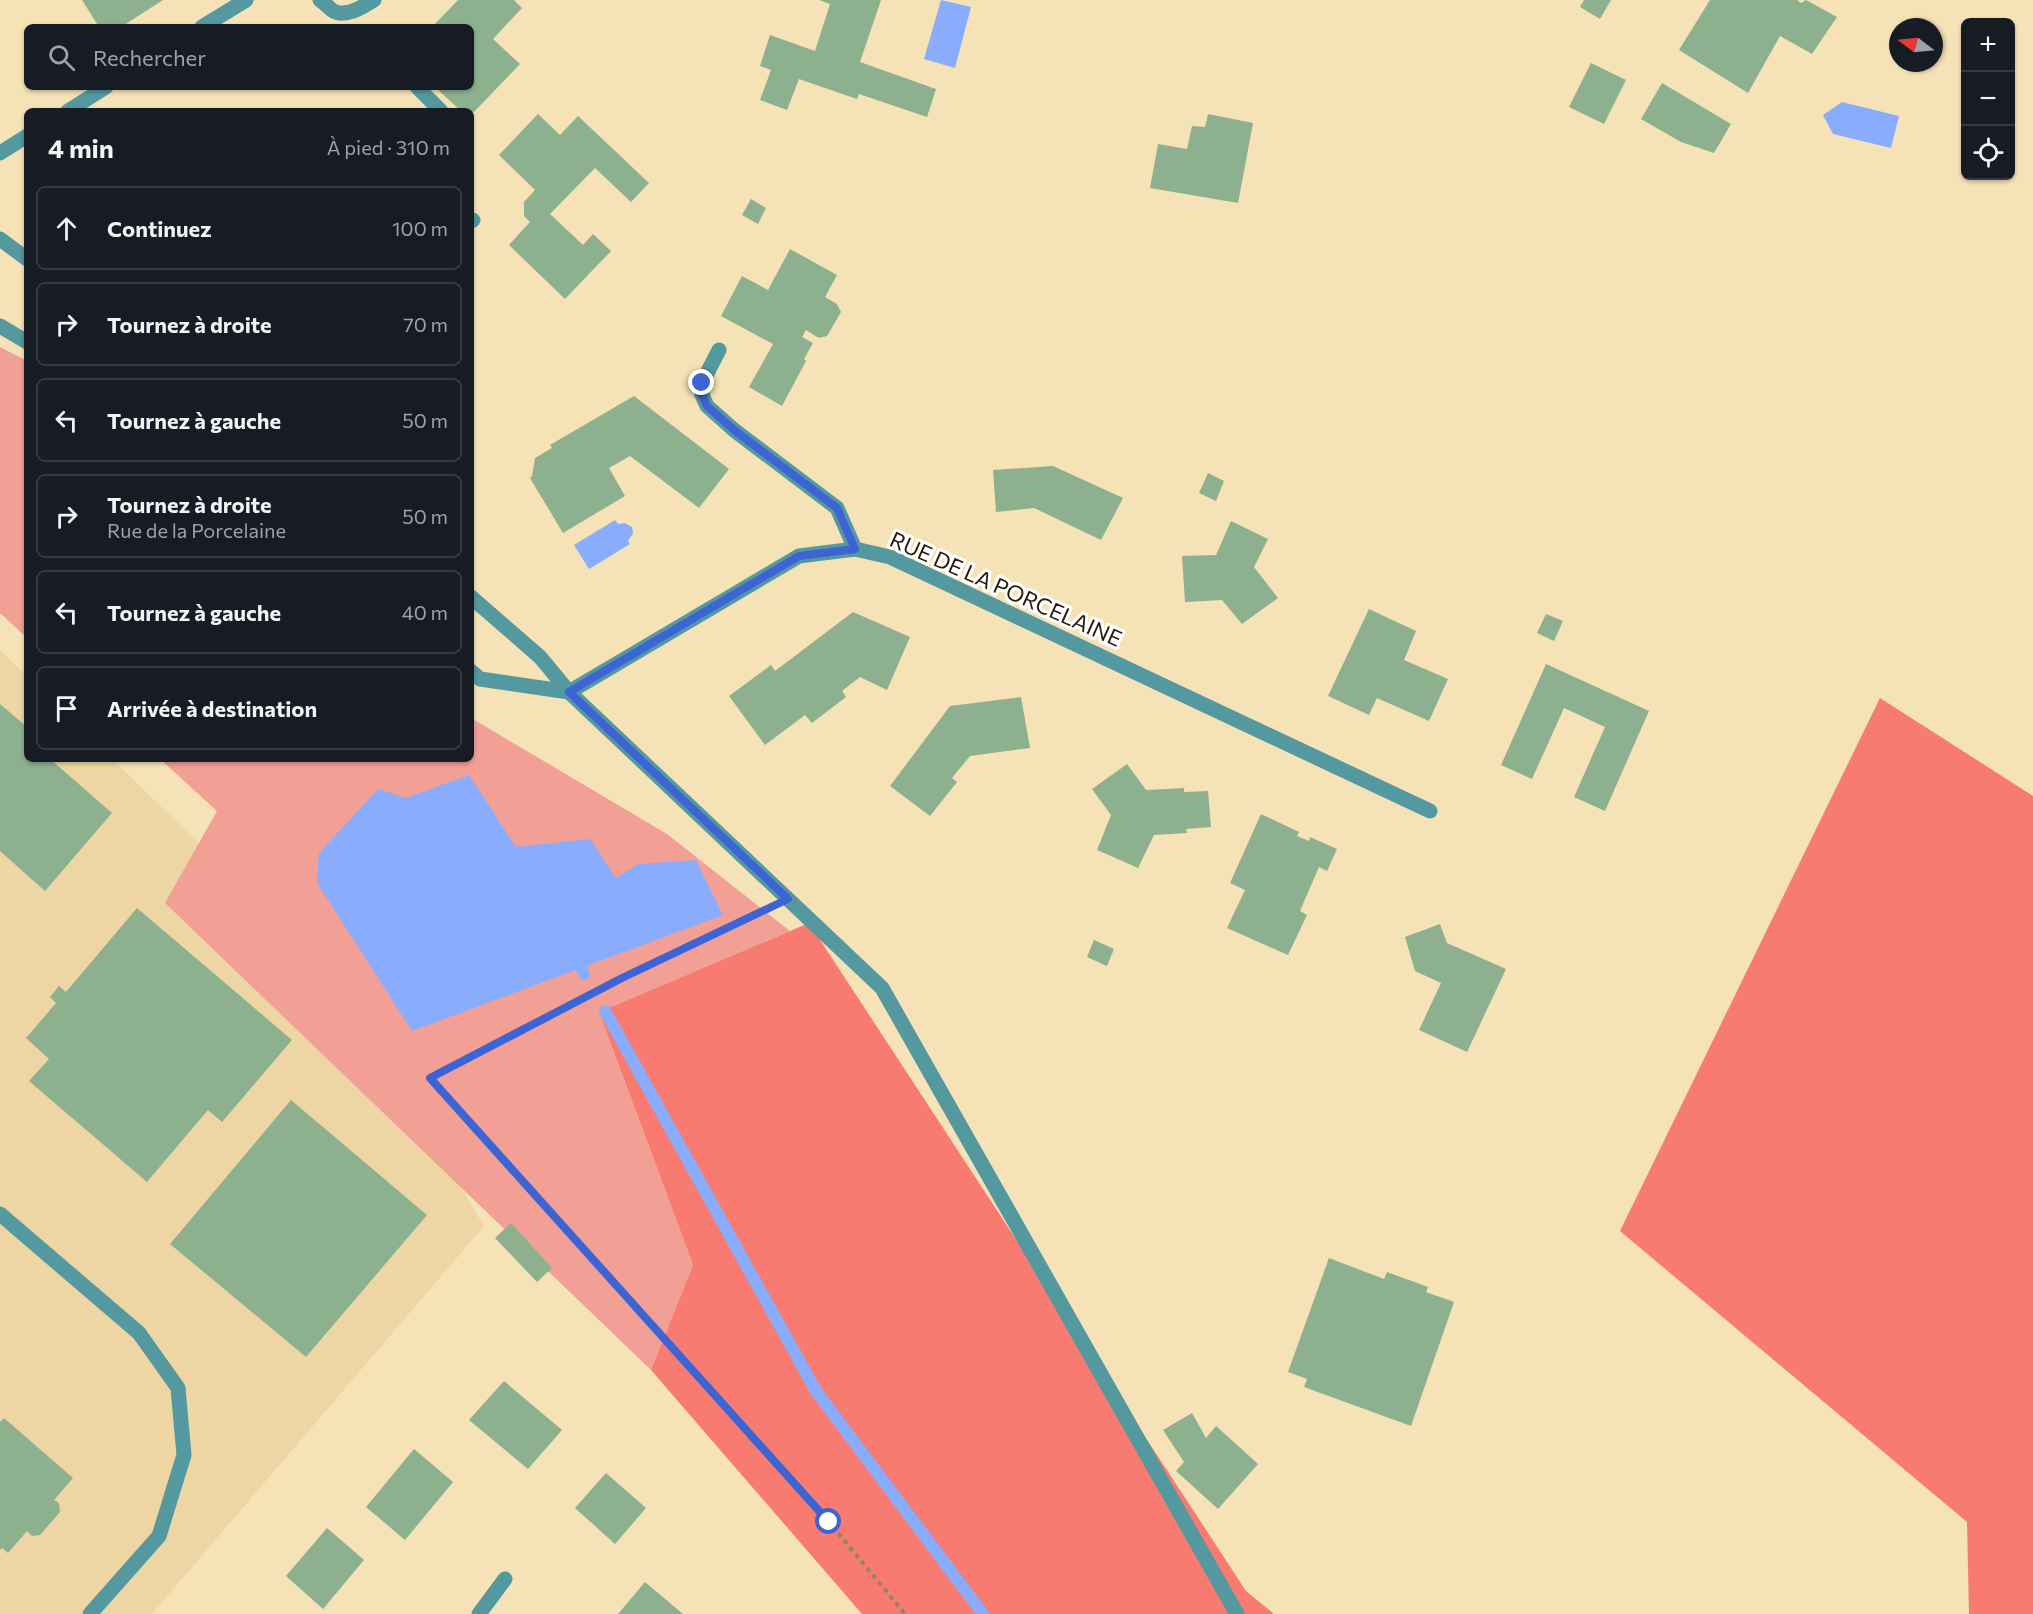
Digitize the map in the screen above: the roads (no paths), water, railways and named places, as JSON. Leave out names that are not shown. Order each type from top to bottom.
[{"type":"street","points":[[207,24],[246,0]]},
{"type":"street","points":[[320,0],[334,12],[346,13],[364,7],[374,0]]},
{"type":"street","points":[[73,108],[101,90]]},
{"type":"street","points":[[420,90],[438,108]]},
{"type":"street","points":[[0,153],[24,138]]},
{"type":"street","points":[[0,239],[24,257]]},
{"type":"street","points":[[0,326],[24,340]]},
{"type":"street","points":[[719,350],[702,383],[702,395],[707,406],[734,430],[837,508],[855,549]]},
{"type":"street","name":"RUE DE LA PORCELAINE","points":[[569,692],[799,556],[855,549],[890,557],[1430,811]]},
{"type":"street","points":[[474,600],[540,657],[569,692],[882,988],[1237,1614]]},
{"type":"street","points":[[474,674],[480,679],[569,692]]},
{"type":"street","points":[[0,1214],[139,1334],[178,1389],[184,1455],[159,1536],[90,1614]]},
{"type":"street","points":[[479,1614],[505,1579]]},
{"type":"water","points":[[941,0],[971,7],[955,68],[924,59]]},
{"type":"water","points":[[1842,102],[1899,116],[1891,148],[1833,134],[1823,115]]},
{"type":"water","points":[[615,520],[618,524],[625,523],[632,527],[633,533],[628,541],[630,544],[589,569],[574,545]]},
{"type":"water","points":[[469,775],[516,847],[590,839],[616,878],[638,864],[696,860],[723,915],[412,1031],[317,883],[319,853],[378,789],[406,798]]},
{"type":"waterway","points":[[581,968],[584,974]]},
{"type":"waterway","points":[[605,1011],[816,1391],[983,1614]]}]
